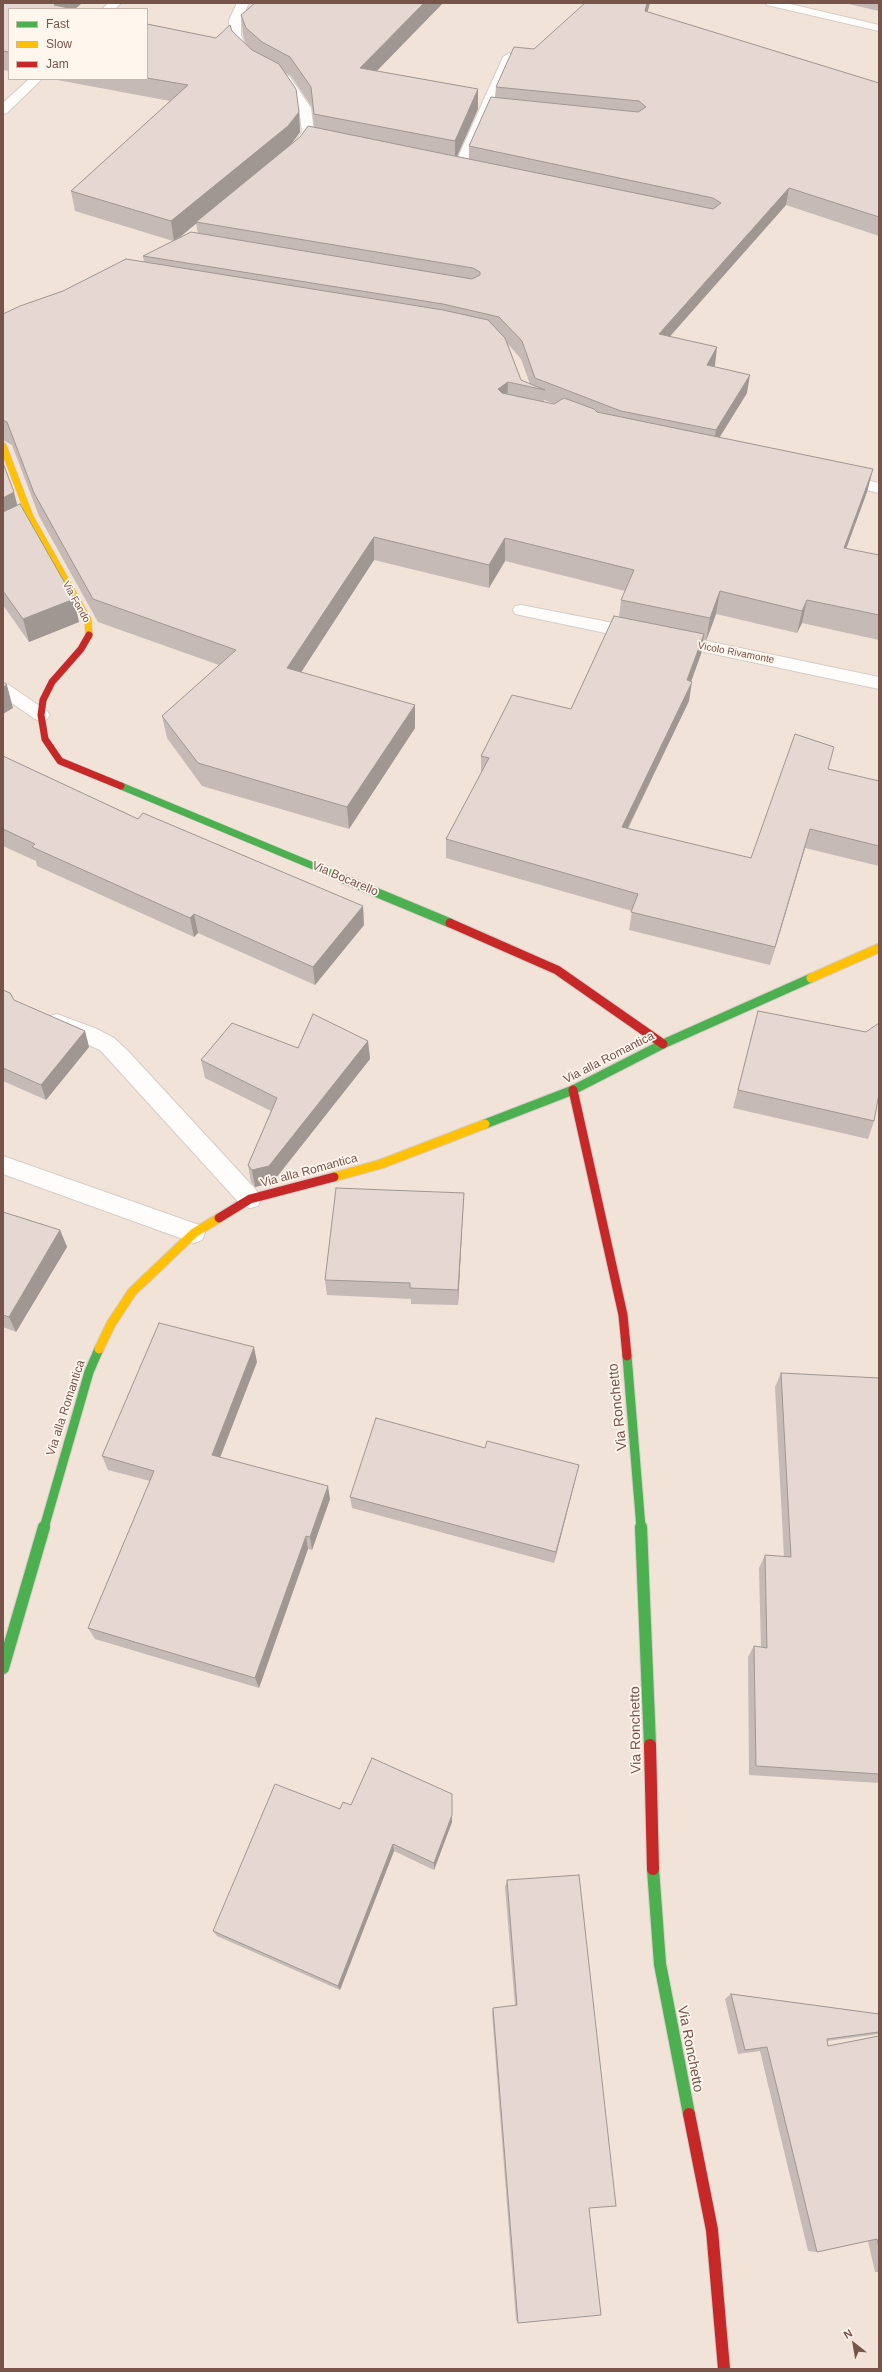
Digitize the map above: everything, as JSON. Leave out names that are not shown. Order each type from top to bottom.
[{"type":"street","points":[[243,3],[235,20],[235,35],[241,50],[259,66],[286,80],[305,108],[308,121],[308,132],[296,150],[286,158]]},
{"type":"street","points":[[771,3],[879,28]]},
{"type":"street","points":[[459,168],[509,57]]},
{"type":"street","points":[[3,110],[35,80]]},
{"type":"street","points":[[486,108],[501,110]]},
{"type":"street","points":[[305,137],[320,140]]},
{"type":"street","points":[[444,164],[475,171]]},
{"type":"street","name":"Via Fondo","points":[[3,446],[24,521],[88,620],[90,629],[81,649],[52,682]]},
{"type":"street","points":[[824,476],[879,488]]},
{"type":"street","name":"Vicolo Rivamonte","points":[[521,610],[879,683]]},
{"type":"street","name":"Via Bocarello","points":[[52,682],[43,700],[41,715],[45,739],[60,761],[524,954],[557,970],[663,1044]]},
{"type":"street","points":[[3,689],[41,715]]},
{"type":"street","name":"Via alla Romantica","points":[[3,1668],[63,1456],[89,1372],[111,1324],[132,1292],[194,1233],[250,1199],[381,1164],[572,1090],[663,1044],[879,948]]},
{"type":"street","points":[[41,1015],[90,1035],[107,1044],[121,1057],[250,1199]]},
{"type":"street","name":"Via Ronchetto","points":[[572,1090],[623,1315],[640,1492],[649,1695],[653,1875],[660,1964],[712,2230],[724,2369]]},
{"type":"street","points":[[3,1165],[194,1233]]},
{"type":"shaded area","points":[[3,3],[879,3],[879,2369],[3,2369]]},
{"type":"building","points":[[3,3],[57,3],[54,5],[69,8],[8,8],[8,52],[3,51]]},
{"type":"building","points":[[255,3],[424,3],[360,68],[478,89],[455,141],[314,114],[311,87],[290,57],[262,42],[246,28],[241,15]]},
{"type":"building","points":[[585,3],[647,3],[645,11],[879,83],[879,217],[789,188],[659,334],[717,347],[707,365],[750,375],[716,430],[621,411],[535,378],[522,341],[499,317],[443,304],[143,256],[191,232],[472,279],[480,275],[480,272],[473,268],[196,222],[300,137],[308,126],[713,209],[721,203],[713,198],[469,146],[491,97],[638,112],[646,107],[639,101],[496,87],[514,47],[534,49]]},
{"type":"building","points":[[148,24],[216,38],[230,25],[232,31],[252,50],[279,64],[296,89],[299,112],[288,126],[171,221],[71,191],[188,85],[148,78]]},
{"type":"building","points":[[126,259],[443,310],[488,320],[505,338],[521,380],[545,390],[508,382],[498,389],[502,393],[554,404],[564,398],[594,409],[597,412],[873,469],[844,548],[879,555],[879,615],[807,600],[802,611],[720,591],[710,618],[621,600],[634,570],[505,538],[489,565],[374,537],[287,668],[415,705],[347,807],[198,763],[162,716],[236,650],[93,599],[34,493],[7,422],[3,420],[3,314],[20,306],[63,291]]},
{"type":"building","points":[[3,463],[14,492],[3,498]]},
{"type":"building","points":[[20,504],[74,599],[23,619],[3,591],[3,512]]},
{"type":"building","points":[[614,616],[704,634],[687,680],[692,682],[622,827],[751,858],[795,734],[834,747],[828,769],[879,781],[879,846],[810,829],[775,947],[631,912],[638,894],[446,839],[489,758],[481,756],[512,695],[571,709]]},
{"type":"building","points":[[3,756],[138,819],[143,813],[363,906],[313,967],[194,914],[190,918],[32,847],[35,844],[3,829]]},
{"type":"building","points":[[3,990],[10,993],[14,1000],[85,1031],[41,1085],[3,1068]]},
{"type":"building","points":[[758,1011],[866,1032],[879,1023],[879,1094],[874,1121],[738,1090]]},
{"type":"building","points":[[313,1014],[368,1041],[269,1166],[252,1170],[248,1165],[277,1098],[201,1060],[232,1023],[298,1048]]},
{"type":"building","points":[[336,1188],[464,1193],[458,1290],[410,1288],[410,1283],[325,1280]]},
{"type":"building","points":[[3,1212],[60,1230],[9,1317],[3,1315]]},
{"type":"building","points":[[159,1323],[254,1347],[212,1455],[328,1486],[310,1537],[306,1536],[255,1678],[88,1628],[154,1471],[102,1456]]},
{"type":"building","points":[[781,1373],[879,1378],[879,1774],[756,1766],[754,1646],[767,1648],[765,1555],[791,1557]]},
{"type":"building","points":[[376,1418],[485,1448],[487,1441],[579,1465],[556,1552],[350,1497]]},
{"type":"building","points":[[372,1758],[452,1794],[452,1815],[434,1863],[393,1844],[338,1986],[213,1931],[275,1784],[340,1809],[343,1802],[351,1805]]},
{"type":"building","points":[[579,1875],[616,2206],[589,2208],[601,2315],[518,2323],[493,2008],[517,2005],[507,1880]]},
{"type":"building","points":[[731,1994],[879,2014],[879,2032],[827,2039],[828,2046],[879,2036],[879,2248],[877,2239],[817,2252],[767,2047],[745,2050]]},
{"type":"traffic: fast","points":[[121,786],[450,923]]},
{"type":"traffic: fast","points":[[485,1124],[573,1090],[663,1044],[811,978]]},
{"type":"traffic: fast","points":[[3,1668],[89,1372],[99,1349]]},
{"type":"traffic: fast","points":[[627,1356],[640,1491],[650,1745]]},
{"type":"traffic: fast","points":[[653,1869],[660,1964],[689,2114]]},
{"type":"traffic: slow","points":[[3,446],[30,517],[88,620],[90,629],[89,635]]},
{"type":"traffic: slow","points":[[811,978],[879,948]]},
{"type":"traffic: slow","points":[[334,1177],[381,1164],[485,1124]]},
{"type":"traffic: slow","points":[[99,1349],[111,1324],[132,1292],[194,1233],[219,1218]]},
{"type":"traffic: jam","points":[[89,635],[81,649],[52,682],[43,700],[41,715],[45,739],[60,761],[121,786]]},
{"type":"traffic: jam","points":[[450,923],[557,970],[663,1044]]},
{"type":"traffic: jam","points":[[573,1090],[623,1315],[627,1356]]},
{"type":"traffic: jam","points":[[219,1218],[250,1199],[334,1177]]},
{"type":"traffic: jam","points":[[650,1745],[653,1869]]},
{"type":"traffic: jam","points":[[689,2114],[712,2230],[724,2369]]}]
